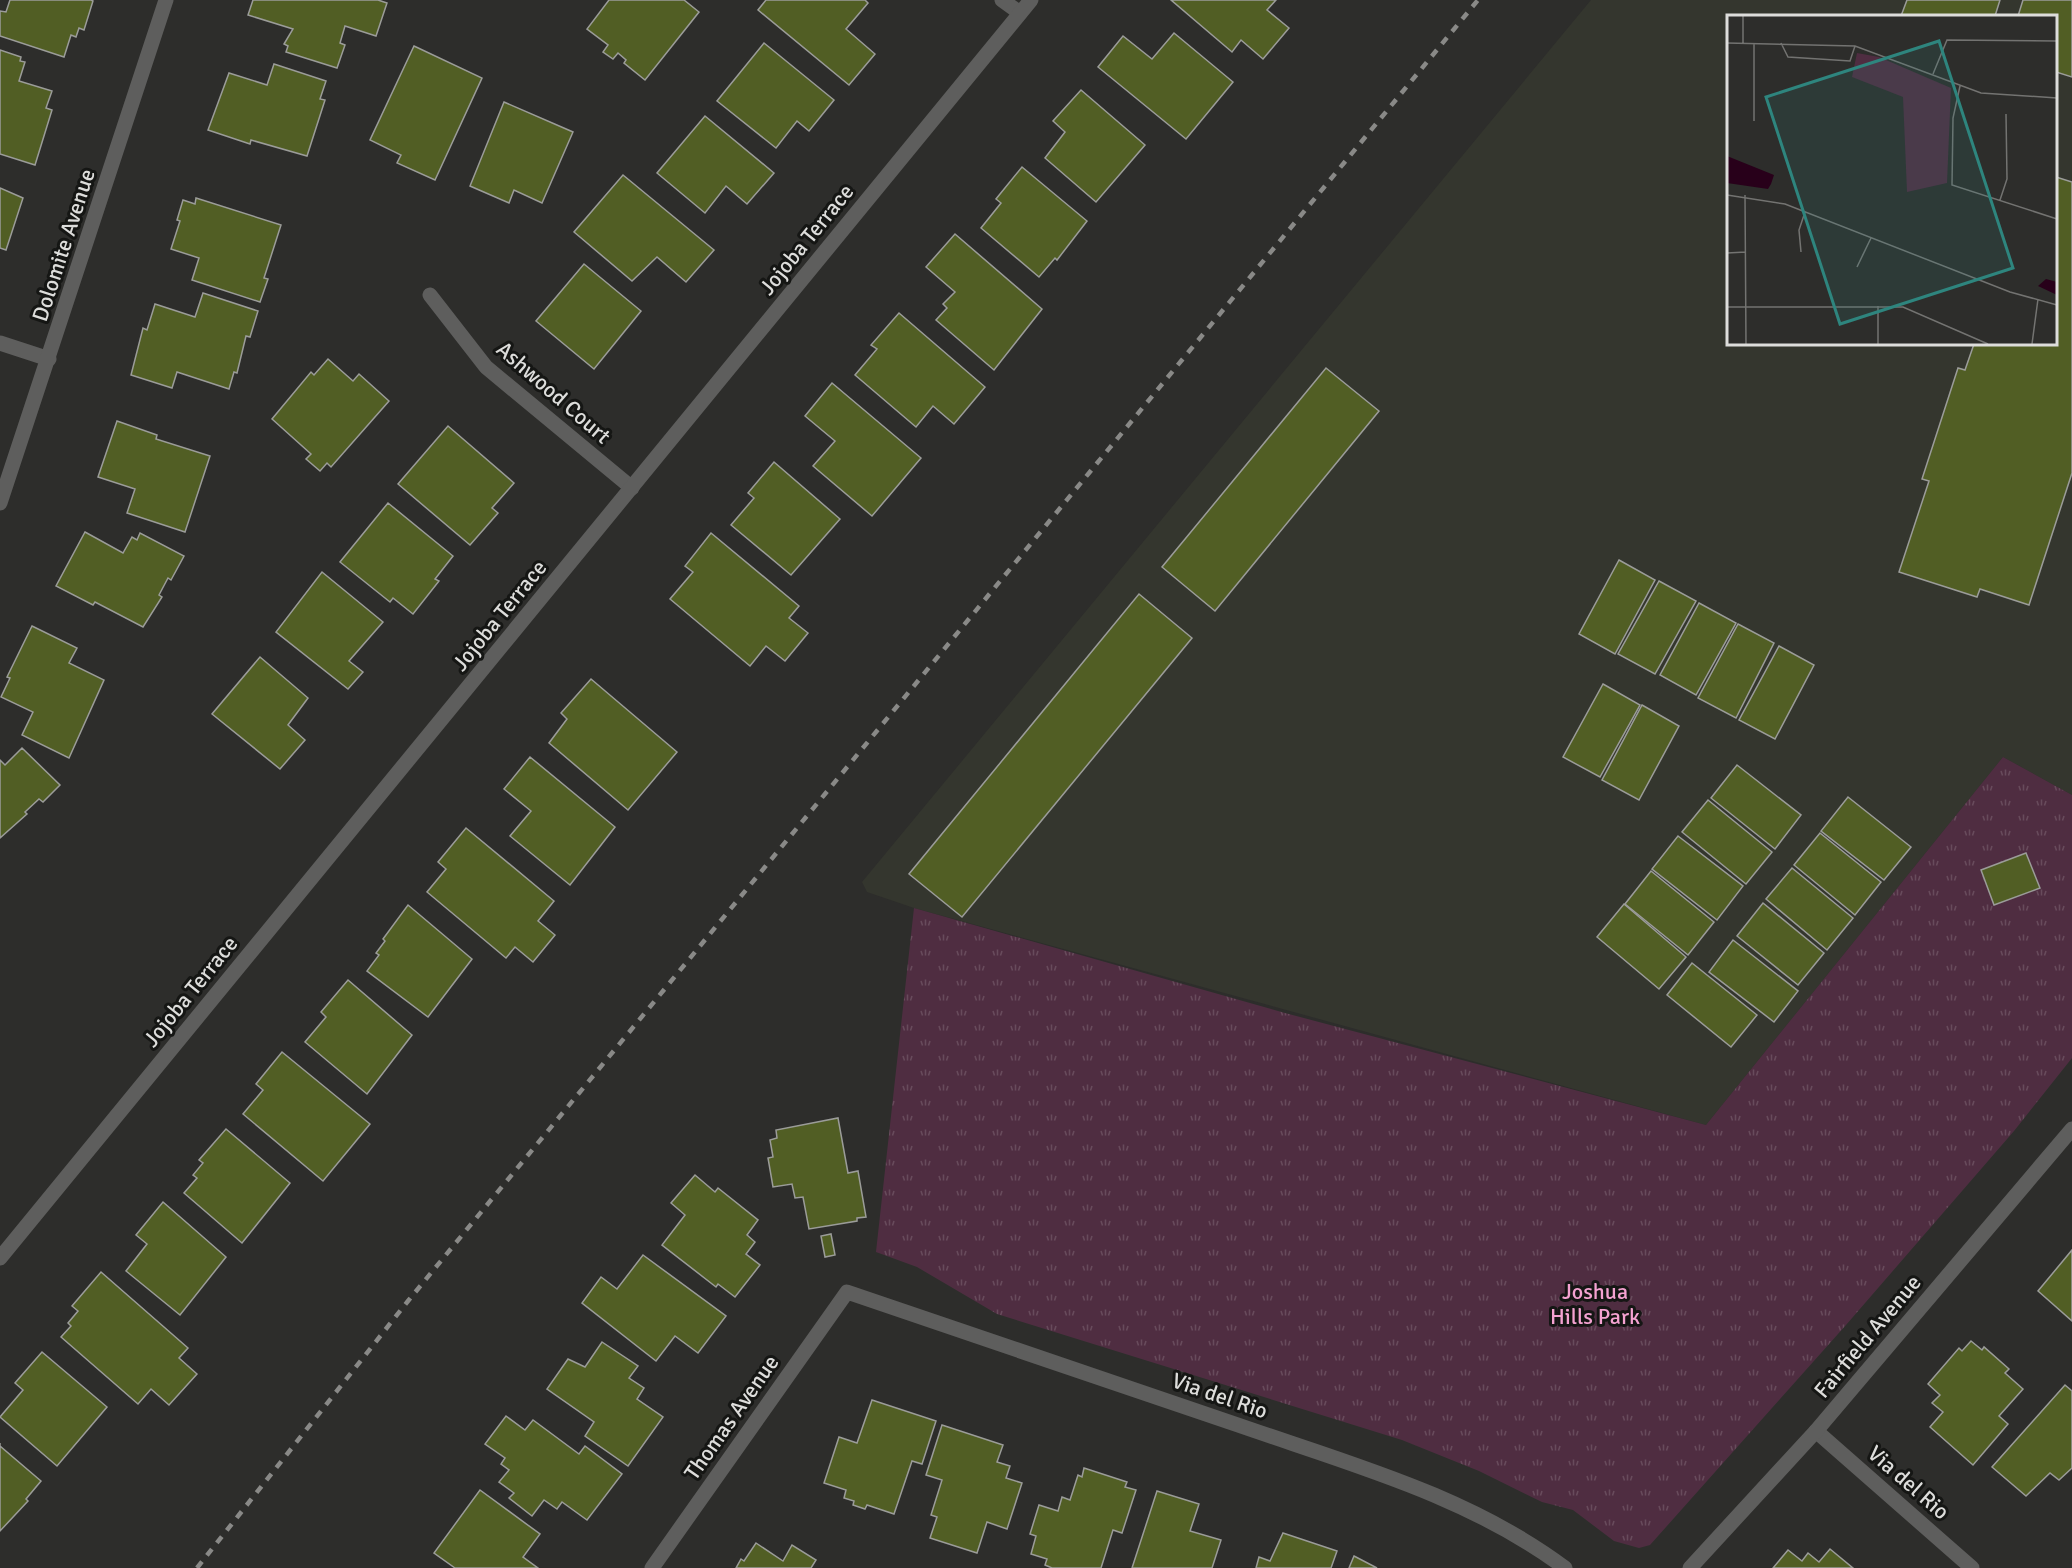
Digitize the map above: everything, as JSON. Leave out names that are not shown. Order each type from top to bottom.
[{"type":"street","name":"Dolomite Avenue","points":[[0,503],[50,359],[166,0]]},
{"type":"street","points":[[1002,0],[1020,13]]},
{"type":"street","name":"Jojoba Terrace","points":[[0,1258],[1031,0]]},
{"type":"street","name":"Ashwood Court","points":[[430,295],[486,367],[632,488]]},
{"type":"street","points":[[0,344],[50,359]]},
{"type":"street","name":"Fairfield Avenue","points":[[1690,1568],[1816,1431],[2072,1129]]},
{"type":"street","name":"Via del Rio","points":[[847,1292],[1393,1478],[1489,1520],[1534,1545],[1565,1568]]},
{"type":"street","name":"Thomas Avenue","points":[[652,1568],[847,1292]]},
{"type":"street","name":"Via del Rio","points":[[1816,1431],[1972,1568]]},
{"type":"shaded area","points":[[1591,0],[2072,0],[2072,795],[2003,757],[1706,1125],[914,908],[867,892],[862,882]]},
{"type":"green space","name":"Joshua Hills Park","points":[[2003,757],[2072,795],[2072,1058],[2014,1131],[1846,1325],[1650,1545],[1639,1548],[1614,1541],[1573,1510],[1542,1502],[1479,1471],[1402,1440],[997,1314],[917,1267],[876,1252],[914,908],[1285,1013],[1706,1125]]},
{"type":"building","points":[[10,0],[93,1],[84,30],[79,28],[76,37],[71,35],[64,57],[0,36],[0,11],[6,12]]},
{"type":"building","points":[[253,0],[378,0],[387,3],[376,36],[345,26],[340,43],[345,45],[337,68],[286,52],[288,46],[284,44],[293,29],[248,15]]},
{"type":"building","points":[[609,0],[684,0],[699,12],[645,80],[624,63],[626,60],[618,53],[613,59],[603,52],[608,45],[587,29]]},
{"type":"building","points":[[766,0],[865,0],[868,3],[846,29],[875,54],[849,85],[758,10]]},
{"type":"building","points":[[1171,0],[1276,0],[1267,10],[1289,28],[1263,59],[1241,40],[1232,52]]},
{"type":"building","points":[[1907,0],[2000,0],[1995,15],[1901,15]]},
{"type":"building","points":[[2023,0],[2072,0],[2072,77],[2057,72],[2057,15],[2018,15]]},
{"type":"building","points":[[1174,33],[1233,82],[1186,139],[1098,67],[1123,36],[1152,59]]},
{"type":"building","points":[[764,43],[834,100],[809,131],[797,121],[776,148],[717,101]]},
{"type":"building","points":[[414,46],[482,78],[435,180],[397,163],[401,155],[370,140]]},
{"type":"building","points":[[0,50],[21,57],[20,61],[25,62],[19,81],[52,91],[46,108],[52,110],[35,165],[0,154]]},
{"type":"building","points":[[274,64],[326,81],[320,99],[325,100],[307,156],[251,140],[250,144],[208,130],[229,73],[267,85]]},
{"type":"building","points":[[1081,90],[1145,145],[1096,202],[1045,158],[1065,132],[1053,121]]},
{"type":"building","points":[[504,102],[573,132],[542,203],[514,190],[509,203],[470,186]]},
{"type":"building","points":[[705,116],[774,173],[747,204],[726,186],[705,213],[657,173]]},
{"type":"building","points":[[1022,167],[1087,221],[1057,260],[1055,258],[1039,277],[981,228],[1001,203],[996,199]]},
{"type":"building","points":[[623,175],[714,250],[686,282],[657,257],[632,281],[574,232]]},
{"type":"building","points":[[2057,177],[2072,182],[2072,473],[2029,605],[1980,589],[1977,597],[1899,572],[1929,481],[1922,479],[1958,368],[1965,370],[1974,345],[2057,345]]},
{"type":"building","points":[[0,188],[23,198],[6,250],[0,248]]},
{"type":"building","points":[[196,198],[281,225],[264,278],[268,279],[260,302],[192,280],[199,258],[171,249],[180,221],[177,220],[183,200],[195,204]]},
{"type":"building","points":[[955,234],[1042,309],[994,370],[936,320],[947,308],[943,304],[955,292],[926,267]]},
{"type":"building","points":[[584,264],[641,311],[594,369],[536,321]]},
{"type":"building","points":[[203,293],[258,311],[250,337],[246,336],[237,373],[234,372],[229,389],[177,372],[172,388],[131,375],[143,328],[147,330],[155,304],[195,317]]},
{"type":"building","points":[[899,313],[985,387],[954,424],[933,406],[916,427],[855,375],[877,349],[871,345]]},
{"type":"building","points":[[328,359],[353,381],[359,374],[389,401],[331,467],[327,463],[320,471],[306,459],[311,454],[272,419],[311,372],[314,375]]},
{"type":"building","points":[[1326,368],[1379,411],[1215,611],[1162,567]]},
{"type":"building","points":[[832,383],[921,458],[872,516],[813,466],[835,441],[805,416]]},
{"type":"building","points":[[117,421],[157,435],[156,439],[210,456],[185,532],[127,513],[135,489],[98,477]]},
{"type":"building","points":[[448,426],[514,483],[492,508],[498,513],[470,545],[398,484]]},
{"type":"building","points":[[774,462],[840,519],[791,575],[731,525],[754,498],[748,493]]},
{"type":"building","points":[[388,503],[453,556],[435,579],[439,581],[413,614],[393,598],[390,602],[340,562]]},
{"type":"building","points":[[85,532],[123,553],[132,537],[137,540],[140,533],[184,556],[171,580],[168,578],[159,595],[162,597],[143,627],[95,602],[93,605],[56,586]]},
{"type":"building","points":[[711,533],[799,606],[789,618],[808,633],[785,661],[766,646],[750,666],[670,599],[693,572],[685,566]]},
{"type":"building","points":[[1619,560],[1655,580],[1615,654],[1579,634]]},
{"type":"building","points":[[322,572],[383,622],[349,661],[363,672],[348,689],[276,632]]},
{"type":"building","points":[[1659,581],[1696,601],[1655,674],[1618,654]]},
{"type":"building","points":[[1139,594],[1192,638],[962,917],[909,874]]},
{"type":"building","points":[[1699,603],[1736,623],[1696,695],[1660,675]]},
{"type":"building","points":[[1738,624],[1774,643],[1736,718],[1698,698]]},
{"type":"building","points":[[32,626],[77,648],[69,663],[104,680],[69,758],[22,735],[33,712],[1,697],[10,678],[7,677]]},
{"type":"building","points":[[1779,646],[1814,665],[1775,739],[1739,720]]},
{"type":"building","points":[[260,657],[308,698],[288,725],[305,740],[280,769],[212,714]]},
{"type":"building","points":[[591,679],[677,752],[628,810],[549,743],[567,719],[561,713]]},
{"type":"building","points":[[1603,684],[1640,705],[1600,777],[1563,757]]},
{"type":"building","points":[[1642,705],[1679,726],[1639,800],[1602,780]]},
{"type":"building","points":[[22,748],[60,785],[43,802],[39,799],[25,812],[27,814],[0,838],[0,760],[5,765]]},
{"type":"building","points":[[530,757],[615,827],[570,885],[510,836],[531,811],[504,789]]},
{"type":"building","points":[[1737,765],[1801,815],[1775,849],[1711,798]]},
{"type":"building","points":[[1848,797],[1911,847],[1884,880],[1821,831]]},
{"type":"building","points":[[1708,800],[1772,852],[1746,884],[1682,832]]},
{"type":"building","points":[[466,828],[554,901],[538,921],[555,935],[533,962],[515,947],[506,958],[427,892],[446,869],[438,862]]},
{"type":"building","points":[[1820,833],[1881,882],[1855,915],[1794,865]]},
{"type":"building","points":[[1678,836],[1743,886],[1717,920],[1652,869]]},
{"type":"building","points":[[2026,853],[2040,888],[1994,905],[1981,870]]},
{"type":"building","points":[[1792,868],[1853,918],[1827,950],[1766,899]]},
{"type":"building","points":[[1651,871],[1714,922],[1688,955],[1625,904]]},
{"type":"building","points":[[1763,903],[1824,953],[1798,985],[1737,936]]},
{"type":"building","points":[[1624,904],[1686,957],[1659,989],[1597,937]]},
{"type":"building","points":[[408,905],[472,959],[428,1017],[367,971],[379,955],[376,953],[385,941],[383,939]]},
{"type":"building","points":[[1733,940],[1798,991],[1774,1022],[1709,972]]},
{"type":"building","points":[[1692,963],[1757,1015],[1731,1047],[1667,995]]},
{"type":"building","points":[[348,980],[412,1035],[367,1094],[305,1042],[326,1017],[321,1012]]},
{"type":"building","points":[[282,1052],[370,1124],[323,1181],[243,1114],[263,1090],[256,1084]]},
{"type":"building","points":[[838,1118],[848,1173],[858,1171],[866,1217],[857,1218],[857,1221],[809,1229],[803,1197],[795,1198],[792,1184],[773,1187],[768,1158],[773,1157],[770,1140],[777,1138],[776,1130]]},
{"type":"building","points":[[226,1129],[290,1183],[242,1243],[184,1193],[197,1178],[193,1175],[203,1163],[199,1160]]},
{"type":"building","points":[[695,1175],[715,1192],[718,1188],[758,1220],[747,1235],[755,1242],[746,1254],[760,1265],[735,1297],[718,1284],[716,1287],[662,1245],[685,1215],[671,1203]]},
{"type":"building","points":[[163,1202],[226,1257],[180,1315],[126,1271],[147,1244],[136,1235]]},
{"type":"building","points":[[831,1234],[835,1255],[825,1257],[821,1236]]},
{"type":"building","points":[[2072,1250],[2072,1321],[2038,1291]]},
{"type":"building","points":[[643,1255],[726,1316],[698,1353],[675,1336],[656,1361],[582,1303],[601,1277],[617,1289]]},
{"type":"building","points":[[101,1272],[188,1348],[179,1358],[197,1374],[169,1405],[151,1389],[138,1404],[61,1337],[71,1326],[68,1323],[78,1311],[72,1306]]},
{"type":"building","points":[[1971,1341],[1982,1350],[1984,1347],[2009,1369],[2005,1373],[2023,1389],[1999,1416],[2008,1424],[1973,1465],[1930,1427],[1943,1412],[1932,1403],[1940,1395],[1928,1384],[1959,1348],[1962,1351]]},
{"type":"building","points":[[602,1342],[638,1366],[629,1378],[644,1388],[637,1399],[663,1417],[628,1466],[585,1436],[594,1422],[547,1389],[568,1359],[585,1367]]},
{"type":"building","points":[[42,1352],[107,1407],[57,1466],[0,1417],[23,1390],[15,1383]]},
{"type":"building","points":[[2065,1385],[2072,1391],[2072,1468],[2059,1480],[2050,1473],[2026,1496],[1992,1467]]},
{"type":"building","points":[[872,1400],[936,1421],[922,1464],[912,1461],[894,1514],[867,1505],[865,1509],[853,1505],[854,1501],[844,1498],[846,1490],[824,1483],[839,1437],[857,1443]]},
{"type":"building","points":[[506,1416],[525,1430],[533,1420],[579,1454],[585,1446],[622,1474],[587,1520],[562,1502],[557,1509],[544,1500],[532,1516],[509,1498],[514,1493],[499,1482],[509,1470],[501,1464],[505,1458],[485,1444]]},
{"type":"building","points":[[942,1425],[1003,1445],[997,1462],[1010,1466],[1006,1478],[1022,1483],[1007,1529],[987,1522],[977,1553],[930,1538],[937,1517],[931,1515],[942,1480],[926,1475]]},
{"type":"building","points":[[0,1446],[41,1481],[26,1499],[28,1501],[0,1531]]},
{"type":"building","points":[[1084,1468],[1127,1482],[1125,1487],[1136,1490],[1122,1533],[1113,1530],[1101,1568],[1052,1568],[1045,1565],[1047,1559],[1031,1554],[1036,1536],[1030,1534],[1039,1505],[1058,1511],[1062,1497],[1070,1500],[1078,1475],[1082,1477]]},
{"type":"building","points":[[480,1490],[540,1534],[523,1557],[538,1568],[455,1568],[434,1553]]},
{"type":"building","points":[[1157,1491],[1199,1504],[1190,1531],[1221,1540],[1212,1568],[1132,1568]]},
{"type":"building","points":[[1283,1533],[1337,1551],[1331,1568],[1256,1568],[1259,1557],[1270,1561]]},
{"type":"building","points":[[756,1543],[783,1561],[792,1545],[816,1560],[811,1568],[736,1568],[741,1559],[744,1561]]},
{"type":"building","points":[[1830,1549],[1853,1568],[1773,1568],[1788,1550],[1802,1561],[1808,1553],[1819,1562]]},
{"type":"building","points":[[1354,1556],[1377,1568],[1349,1568]]},
{"type":"railway","points":[[197,1568],[408,1301],[1478,0]]}]
